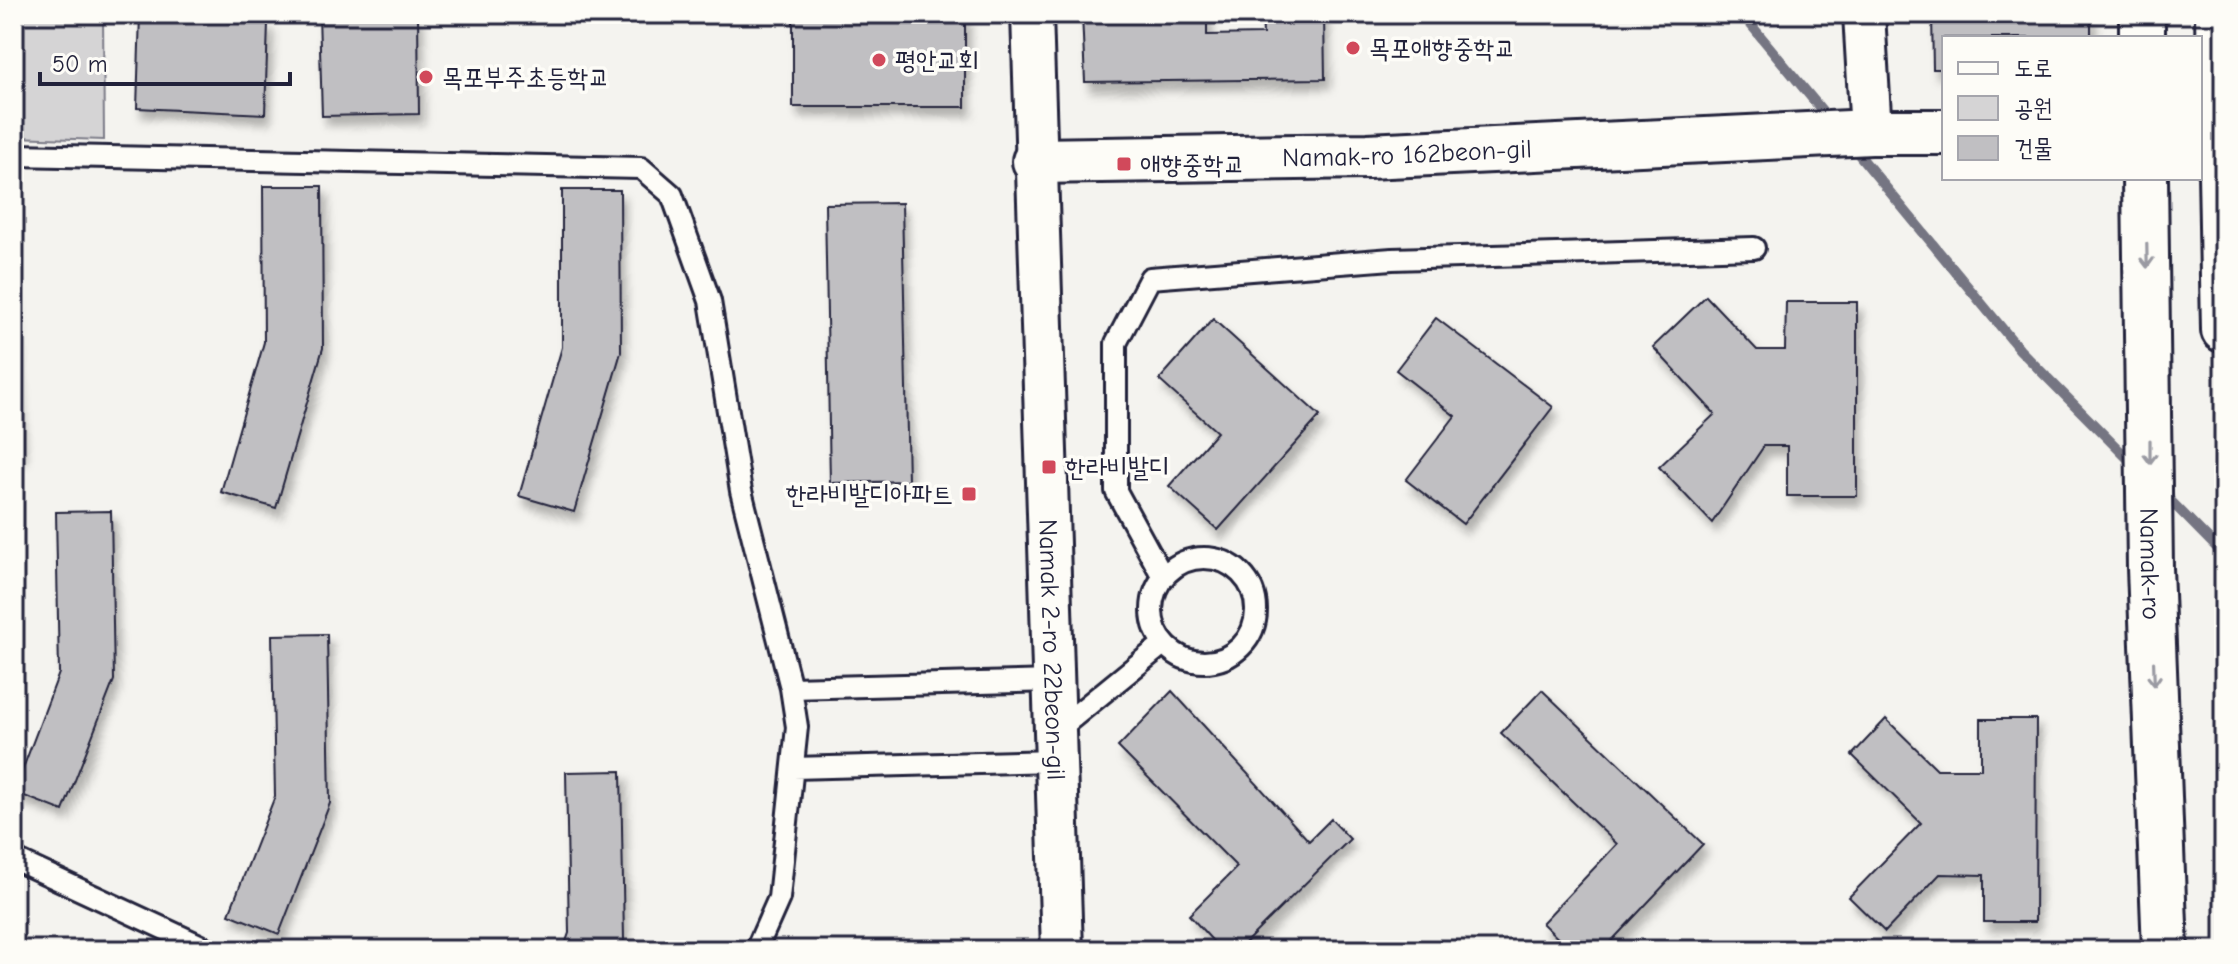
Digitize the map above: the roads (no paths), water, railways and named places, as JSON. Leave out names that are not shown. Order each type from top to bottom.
[{"type":"street","name":"Namak 2-ro 22beon-gil","points":[[1032,14],[1062,950]]},
{"type":"street","points":[[1864,14],[1863,132],[1942,132]]},
{"type":"street","points":[[2142,14],[2142,36]]},
{"type":"street","points":[[2218,14],[2215,132],[2224,330]]},
{"type":"street","name":"Namak-ro 162beon-gil","points":[[1035,161],[1368,156],[1863,132]]},
{"type":"street","name":"Namak-ro","points":[[2145,180],[2150,568],[2165,950]]},
{"type":"lane","points":[[14,155],[641,168],[672,195],[710,301],[741,491],[791,688],[797,727],[779,898],[756,950]]},
{"type":"lane","points":[[1163,577],[1116,491],[1116,343],[1150,278],[1392,259],[1754,248]]},
{"type":"lane","points":[[1208,558],[1225,562],[1239,571],[1250,585],[1256,618],[1250,635],[1240,648],[1226,658],[1210,663],[1184,659],[1163,644],[1154,628],[1151,611],[1154,592],[1163,577],[1176,565],[1191,559],[1208,558]]},
{"type":"lane","points":[[793,768],[1055,747],[1163,644]]},
{"type":"lane","points":[[791,688],[1053,681]]},
{"type":"lane","points":[[14,859],[210,950]]},
{"type":"waterway","points":[[1742,14],[1830,120]]},
{"type":"waterway","points":[[1851,145],[2020,350],[2134,465]]},
{"type":"waterway","points":[[2163,493],[2224,555]]},
{"type":"place","name":"목포애향중학교","points":[[1353,48]]},
{"type":"place","name":"평안교회","points":[[879,60]]},
{"type":"place","name":"목포부주초등학교","points":[[426,77]]},
{"type":"place","name":"애향중학교","points":[[1124,164]]},
{"type":"place","name":"한라비발디","points":[[1049,467]]},
{"type":"place","name":"한라비발디아파트","points":[[969,494]]}]
